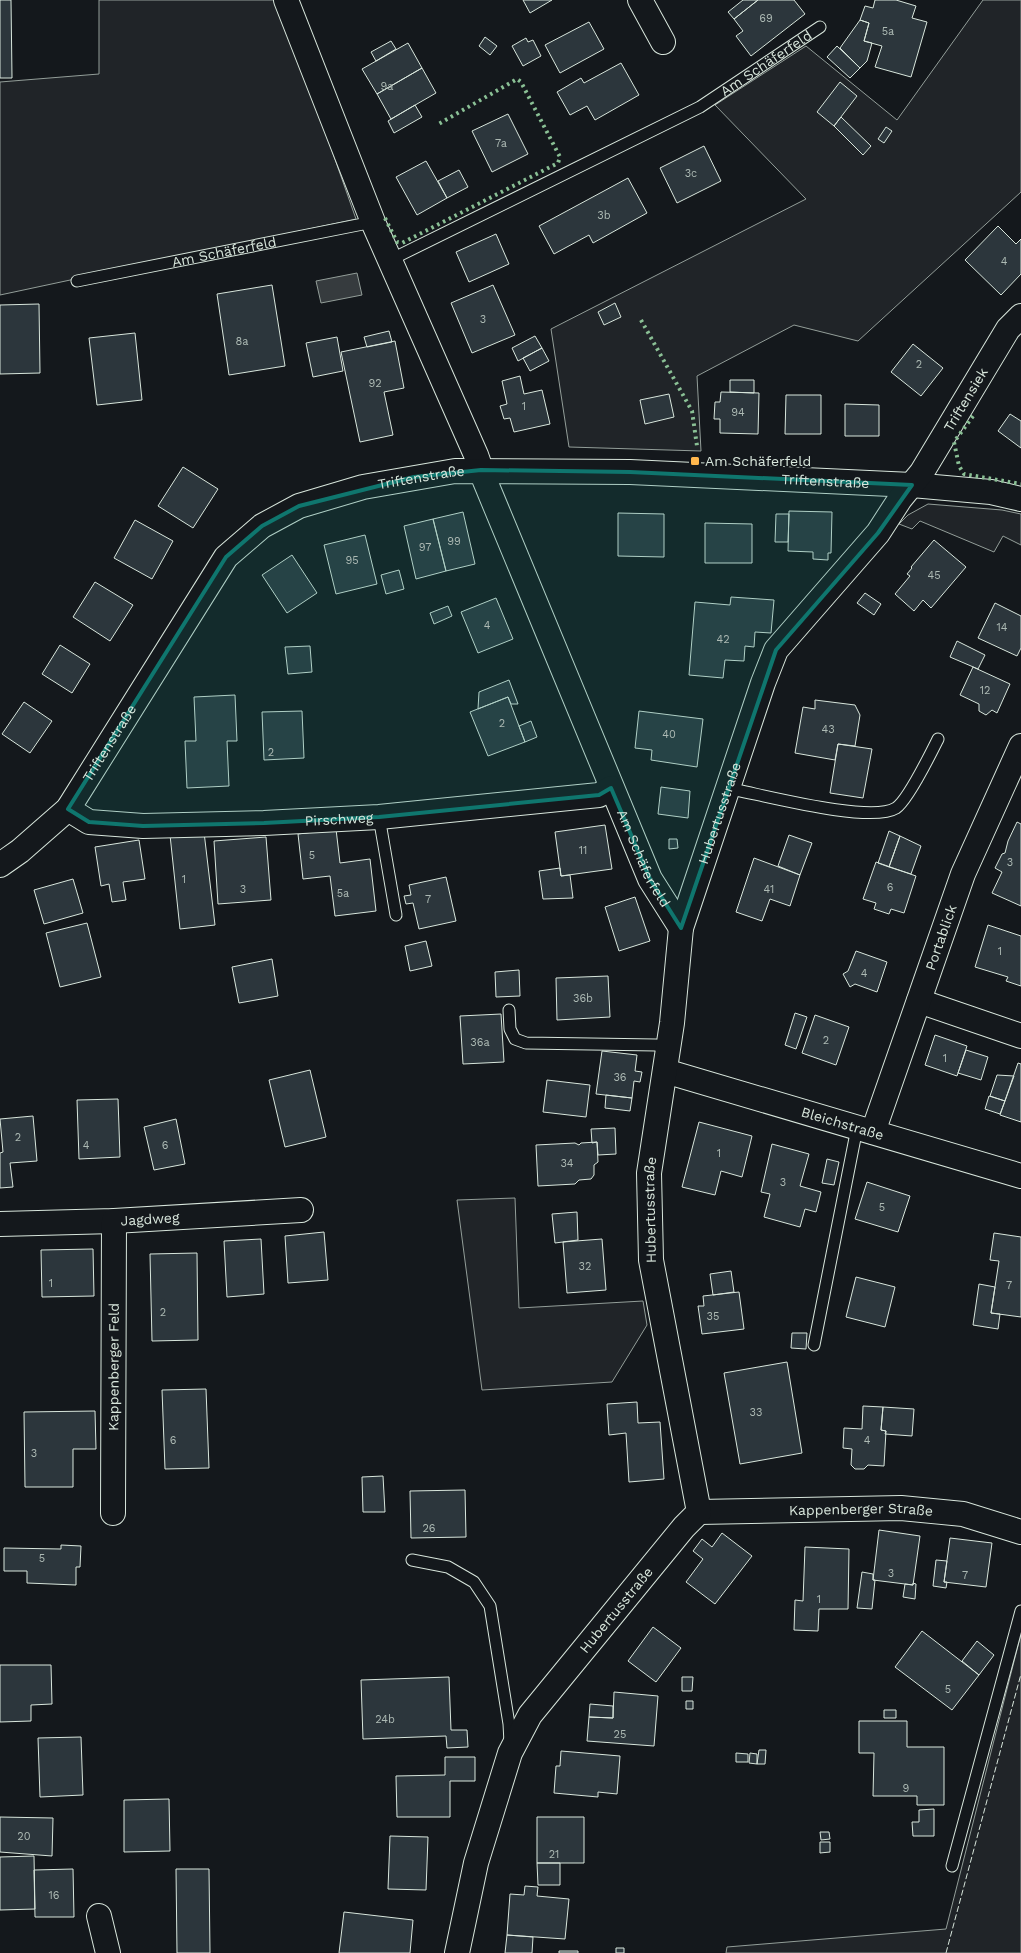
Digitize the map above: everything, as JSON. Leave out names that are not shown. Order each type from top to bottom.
[{"type":"street","name":"Am Schäferfeld","points":[[286,0],[373,222],[476,455],[611,788],[650,878],[681,928]]},
{"type":"street","points":[[640,0],[663,42]]},
{"type":"street","name":"Triftensiek","points":[[912,485],[1008,329],[1021,316]]},
{"type":"street","name":"Triftenstraße","points":[[0,865],[20,851],[68,809],[226,557],[262,526],[300,506],[363,487],[414,477],[481,470],[630,472],[912,485],[991,492],[1021,499]]},
{"type":"street","name":"Hubertusstraße","points":[[457,1953],[476,1863],[510,1753],[530,1715],[684,1527],[699,1512],[651,1260],[649,1173],[666,1060],[681,928],[726,788],[776,650],[878,533],[900,499],[912,485]]},
{"type":"street","name":"Portablick","points":[[865,1130],[919,1001],[963,874],[1021,746]]},
{"type":"street","name":"Pirschweg","points":[[68,809],[89,822],[143,826],[380,818],[599,794],[611,788]]},
{"type":"street","points":[[919,1001],[1021,1036]]},
{"type":"street","name":"Bleichstraße","points":[[666,1060],[865,1130],[1021,1176]]},
{"type":"street","name":"Jagdweg","points":[[0,1224],[114,1221],[301,1210]]},
{"type":"street","name":"Kappenberger Feld","points":[[113,1513],[114,1221]]},
{"type":"street","name":"Kappenberger Straße","points":[[699,1512],[901,1508],[963,1514],[1021,1532]]},
{"type":"street","points":[[99,1916],[108,1953]]},
{"type":"lane","name":"Am Schäferfeld","points":[[390,260],[700,107],[820,27]]},
{"type":"lane","name":"Am Schäferfeld","points":[[77,281],[373,222]]},
{"type":"lane","points":[[726,788],[837,809],[877,814],[897,807],[929,758],[938,739]]},
{"type":"lane","points":[[380,818],[396,915]]},
{"type":"lane","points":[[509,1010],[510,1029],[515,1039],[526,1043],[656,1045],[666,1060]]},
{"type":"lane","points":[[814,1345],[865,1130]]},
{"type":"lane","points":[[412,1560],[448,1567],[474,1582],[490,1606],[509,1724],[510,1753]]},
{"type":"lane","points":[[952,1866],[1021,1611]]},
{"type":"highlighted area","points":[[481,470],[630,472],[912,485],[878,533],[776,650],[681,928],[650,879],[611,788],[599,795],[379,817],[264,823],[143,826],[89,822],[68,809],[226,557],[262,526],[299,506],[414,477]]},
{"type":"shaded area","points":[[99,0],[279,0],[356,219],[0,295],[0,82],[99,74]]},
{"type":"shaded area","points":[[983,0],[1021,0],[1021,192],[858,341],[794,325],[697,376],[701,451],[569,447],[551,329],[806,199],[715,105],[806,46],[897,120]]},
{"type":"shaded area","points":[[357,273],[362,295],[321,303],[316,281]]},
{"type":"shaded area","points":[[928,504],[1002,510],[1021,514],[1021,545],[1003,536],[994,552],[920,521],[912,529],[899,524],[908,515]]},
{"type":"shaded area","points":[[515,1198],[519,1308],[643,1301],[647,1325],[612,1382],[482,1390],[457,1200]]},
{"type":"shaded area","points":[[1021,1634],[1021,1953],[726,1953],[727,1947],[946,1929]]},
{"type":"building","points":[[0,0],[11,0],[12,78],[0,78]]},
{"type":"building","points":[[523,0],[552,0],[530,13]]},
{"type":"building","points":[[743,0],[758,0],[734,19],[728,12]]},
{"type":"building","points":[[758,0],[794,0],[805,14],[751,56],[736,36],[743,31],[734,19]]},
{"type":"building","points":[[875,0],[896,0],[916,6],[912,18],[927,22],[911,77],[875,67],[882,46],[864,41],[869,23],[860,20],[865,6],[873,8]]},
{"type":"building","points":[[860,20],[869,23],[864,41],[872,43],[867,61],[860,68],[840,48]]},
{"type":"building","points":[[589,22],[604,49],[560,73],[545,45]]},
{"type":"building","points":[[485,37],[497,46],[490,55],[479,46]]},
{"type":"building","points":[[526,38],[528,42],[533,40],[541,56],[523,66],[512,46]]},
{"type":"building","points":[[391,41],[396,49],[376,61],[371,52]]},
{"type":"building","points":[[408,43],[422,68],[377,94],[362,69]]},
{"type":"building","points":[[837,46],[860,68],[850,78],[827,57]]},
{"type":"building","points":[[621,63],[639,95],[595,120],[587,106],[570,115],[557,92],[581,78],[584,83]]},
{"type":"building","points":[[422,68],[436,93],[391,119],[377,94]]},
{"type":"building","points":[[840,82],[857,96],[834,126],[817,112]]},
{"type":"building","points":[[415,105],[422,117],[394,133],[388,121]]},
{"type":"building","points":[[508,114],[528,154],[492,172],[472,131]]},
{"type":"building","points":[[841,117],[871,146],[863,155],[834,126]]},
{"type":"building","points":[[886,127],[892,131],[884,143],[878,139]]},
{"type":"building","points":[[704,146],[721,181],[677,203],[660,168]]},
{"type":"building","points":[[426,161],[447,198],[417,215],[396,177]]},
{"type":"building","points":[[459,170],[468,187],[447,198],[438,181]]},
{"type":"building","points":[[628,178],[647,213],[593,243],[589,235],[554,254],[539,226]]},
{"type":"building","points":[[998,226],[1016,244],[1021,239],[1021,274],[1001,295],[965,260]]},
{"type":"building","points":[[496,234],[509,264],[469,282],[456,252]]},
{"type":"building","points":[[272,285],[285,366],[229,375],[217,294]]},
{"type":"building","points":[[493,285],[515,335],[472,353],[451,303]]},
{"type":"building","points":[[615,303],[621,317],[604,325],[598,312]]},
{"type":"building","points":[[39,304],[40,373],[0,374],[0,305]]},
{"type":"building","points":[[389,331],[392,342],[367,347],[364,337]]},
{"type":"building","points":[[135,333],[142,400],[97,405],[89,338]]},
{"type":"building","points":[[535,336],[542,348],[518,361],[512,348]]},
{"type":"building","points":[[337,337],[343,371],[313,377],[306,343]]},
{"type":"building","points":[[395,341],[404,388],[384,392],[393,435],[360,442],[341,352]]},
{"type":"building","points":[[913,344],[943,368],[921,396],[891,372]]},
{"type":"building","points":[[542,348],[549,361],[530,371],[523,358]]},
{"type":"building","points":[[520,376],[524,394],[542,390],[550,424],[514,432],[510,418],[504,419],[500,406],[507,404],[502,381]]},
{"type":"building","points":[[730,380],[754,380],[754,393],[730,392]]},
{"type":"building","points":[[721,392],[759,393],[758,434],[720,433],[720,419],[714,419],[715,402],[720,402]]},
{"type":"building","points":[[669,394],[674,417],[645,424],[640,400]]},
{"type":"building","points":[[786,395],[821,395],[821,434],[785,434]]},
{"type":"building","points":[[845,404],[879,405],[879,436],[845,436]]},
{"type":"building","points":[[1010,414],[1021,421],[1021,448],[998,431]]},
{"type":"building","points":[[183,467],[218,489],[193,528],[158,506]]},
{"type":"building","points":[[789,511],[832,512],[831,553],[828,553],[828,560],[813,559],[813,552],[788,551]]},
{"type":"building","points":[[463,512],[475,564],[446,571],[433,519]]},
{"type":"building","points":[[618,513],[664,514],[664,557],[618,556]]},
{"type":"building","points":[[776,514],[789,514],[788,542],[775,542]]},
{"type":"building","points":[[433,519],[446,571],[416,579],[404,526]]},
{"type":"building","points":[[135,520],[173,541],[152,579],[114,558]]},
{"type":"building","points":[[705,523],[752,524],[752,563],[705,563]]},
{"type":"building","points":[[365,535],[377,584],[336,594],[324,545]]},
{"type":"building","points":[[934,540],[966,567],[931,608],[923,600],[914,611],[895,594],[910,576],[907,574],[911,567]]},
{"type":"building","points":[[292,555],[317,593],[287,613],[262,575]]},
{"type":"building","points":[[399,570],[404,589],[386,594],[381,575]]},
{"type":"building","points":[[95,582],[133,605],[110,641],[73,617]]},
{"type":"building","points":[[865,593],[881,604],[874,615],[857,603]]},
{"type":"building","points":[[731,597],[774,600],[771,633],[755,632],[754,647],[745,646],[744,661],[725,660],[723,678],[689,675],[695,602],[730,605]]},
{"type":"building","points":[[496,598],[513,639],[478,653],[461,612]]},
{"type":"building","points":[[995,603],[1021,616],[1021,648],[1017,656],[978,638]]},
{"type":"building","points":[[448,606],[452,616],[434,624],[430,613]]},
{"type":"building","points":[[957,641],[985,655],[978,669],[950,657]]},
{"type":"building","points":[[60,645],[90,664],[72,693],[42,674]]},
{"type":"building","points":[[310,646],[312,672],[288,674],[285,647]]},
{"type":"building","points":[[973,667],[1010,684],[997,713],[992,710],[986,715],[979,711],[979,704],[960,695]]},
{"type":"building","points":[[509,680],[518,704],[511,704],[508,697],[478,709],[479,692]]},
{"type":"building","points":[[235,695],[237,741],[227,741],[229,786],[187,788],[185,741],[196,741],[194,697]]},
{"type":"building","points":[[508,697],[525,742],[488,756],[470,712]]},
{"type":"building","points":[[815,700],[855,705],[860,715],[855,746],[838,744],[835,760],[795,753],[803,707],[815,709]]},
{"type":"building","points":[[24,702],[52,721],[30,753],[2,734]]},
{"type":"building","points":[[302,711],[304,758],[264,760],[262,712]]},
{"type":"building","points":[[639,711],[703,719],[697,767],[651,760],[652,750],[635,748]]},
{"type":"building","points":[[531,721],[537,737],[525,742],[519,726]]},
{"type":"building","points":[[838,744],[872,749],[863,798],[830,793]]},
{"type":"building","points":[[661,787],[690,791],[688,818],[658,814]]},
{"type":"building","points":[[1017,822],[1021,824],[1021,906],[992,893],[1002,872],[995,868],[1002,854],[1005,853],[1008,841]]},
{"type":"building","points":[[605,825],[612,869],[561,876],[555,832]]},
{"type":"building","points":[[336,829],[340,863],[370,859],[376,911],[335,916],[330,876],[303,879],[298,834]]},
{"type":"building","points":[[889,831],[900,836],[889,867],[878,863]]},
{"type":"building","points":[[204,832],[215,925],[180,929],[170,835]]},
{"type":"building","points":[[789,835],[812,843],[800,875],[778,866]]},
{"type":"building","points":[[900,836],[921,846],[911,874],[889,867]]},
{"type":"building","points":[[266,837],[271,900],[218,904],[214,841]]},
{"type":"building","points":[[669,839],[677,839],[678,848],[669,849]]},
{"type":"building","points":[[139,840],[145,879],[123,882],[126,900],[112,902],[109,884],[101,886],[95,847]]},
{"type":"building","points":[[754,858],[800,875],[790,906],[770,899],[762,921],[736,912]]},
{"type":"building","points":[[876,862],[916,876],[904,913],[891,909],[889,914],[874,909],[876,903],[863,899]]},
{"type":"building","points":[[560,868],[561,876],[570,875],[573,898],[543,899],[539,871]]},
{"type":"building","points":[[446,877],[456,921],[419,929],[413,903],[406,904],[404,896],[411,895],[409,885]]},
{"type":"building","points":[[73,879],[83,913],[44,924],[34,890]]},
{"type":"building","points":[[635,897],[650,941],[619,951],[605,907]]},
{"type":"building","points":[[87,923],[101,977],[60,987],[46,933]]},
{"type":"building","points":[[988,925],[1021,936],[1021,986],[1006,981],[1008,977],[975,967]]},
{"type":"building","points":[[426,941],[432,966],[410,971],[405,946]]},
{"type":"building","points":[[856,951],[887,962],[877,992],[855,984],[850,987],[843,974],[848,971]]},
{"type":"building","points":[[272,959],[278,996],[239,1003],[232,967]]},
{"type":"building","points":[[519,970],[520,996],[496,997],[495,972]]},
{"type":"building","points":[[608,976],[610,1017],[557,1020],[556,978]]},
{"type":"building","points":[[795,1013],[807,1017],[796,1049],[785,1045]]},
{"type":"building","points":[[501,1014],[504,1062],[463,1064],[460,1016]]},
{"type":"building","points":[[815,1015],[849,1027],[836,1065],[802,1053]]},
{"type":"building","points":[[935,1035],[967,1046],[957,1076],[925,1065]]},
{"type":"building","points":[[966,1050],[988,1057],[981,1080],[958,1073]]},
{"type":"building","points":[[602,1051],[637,1055],[635,1071],[642,1072],[640,1082],[634,1081],[632,1098],[596,1094]]},
{"type":"building","points":[[1018,1063],[1021,1064],[1021,1122],[1000,1115]]},
{"type":"building","points":[[310,1070],[326,1137],[285,1147],[269,1080]]},
{"type":"building","points":[[997,1075],[1014,1076],[1005,1101],[990,1096]]},
{"type":"building","points":[[547,1080],[590,1085],[586,1117],[543,1112]]},
{"type":"building","points":[[606,1095],[632,1098],[630,1111],[605,1108]]},
{"type":"building","points":[[989,1096],[1005,1101],[1000,1114],[985,1109]]},
{"type":"building","points":[[118,1099],[120,1157],[79,1159],[77,1100]]},
{"type":"building","points":[[33,1116],[37,1161],[10,1163],[13,1187],[0,1188],[0,1153],[3,1152],[0,1119]]},
{"type":"building","points":[[176,1119],[185,1164],[154,1170],[144,1127]]},
{"type":"building","points":[[699,1122],[752,1136],[742,1177],[721,1171],[715,1195],[682,1187]]},
{"type":"building","points":[[615,1128],[616,1154],[598,1155],[597,1142],[592,1143],[591,1129]]},
{"type":"building","points":[[597,1142],[598,1162],[594,1165],[594,1175],[591,1179],[579,1180],[575,1184],[538,1186],[536,1145],[575,1143],[579,1145],[581,1143]]},
{"type":"building","points":[[772,1144],[809,1154],[800,1186],[821,1192],[816,1212],[805,1209],[800,1227],[764,1217],[770,1194],[761,1192]]},
{"type":"building","points":[[827,1159],[839,1162],[834,1185],[822,1183]]},
{"type":"building","points":[[867,1182],[910,1196],[898,1232],[855,1219]]},
{"type":"building","points":[[577,1212],[578,1240],[555,1243],[552,1214]]},
{"type":"building","points":[[324,1232],[328,1280],[288,1283],[285,1236]]},
{"type":"building","points":[[994,1233],[1021,1237],[1021,1317],[991,1313],[999,1261],[990,1260]]},
{"type":"building","points":[[261,1239],[264,1294],[227,1297],[224,1241]]},
{"type":"building","points":[[602,1239],[606,1290],[567,1293],[563,1242]]},
{"type":"building","points":[[93,1249],[94,1296],[42,1297],[41,1250]]},
{"type":"building","points":[[197,1253],[198,1340],[152,1341],[150,1254]]},
{"type":"building","points":[[731,1271],[734,1292],[713,1295],[710,1274]]},
{"type":"building","points":[[856,1277],[895,1287],[885,1327],[846,1317]]},
{"type":"building","points":[[979,1284],[995,1287],[991,1313],[1000,1314],[998,1329],[973,1325]]},
{"type":"building","points":[[739,1292],[744,1329],[702,1334],[698,1306],[704,1306],[703,1296]]},
{"type":"building","points":[[792,1333],[807,1333],[806,1349],[791,1348]]},
{"type":"building","points":[[787,1362],[802,1453],[740,1464],[724,1373]]},
{"type":"building","points":[[206,1389],[209,1468],[165,1469],[162,1390]]},
{"type":"building","points":[[637,1402],[638,1423],[660,1422],[664,1479],[629,1482],[626,1433],[609,1435],[607,1404]]},
{"type":"building","points":[[863,1406],[883,1407],[881,1430],[886,1431],[884,1466],[868,1465],[864,1469],[855,1469],[851,1465],[852,1449],[843,1448],[844,1428],[862,1429]]},
{"type":"building","points":[[883,1407],[914,1409],[912,1436],[885,1434],[886,1431],[881,1430]]},
{"type":"building","points":[[95,1411],[96,1449],[73,1449],[73,1487],[25,1487],[24,1412]]},
{"type":"building","points":[[383,1476],[385,1512],[363,1512],[362,1477]]},
{"type":"building","points":[[465,1490],[466,1537],[411,1538],[410,1491]]},
{"type":"building","points":[[879,1530],[920,1536],[913,1585],[873,1580]]},
{"type":"building","points":[[722,1533],[752,1556],[715,1604],[686,1582],[703,1559],[693,1551],[702,1539],[712,1547]]},
{"type":"building","points":[[950,1538],[992,1543],[986,1587],[944,1582]]},
{"type":"building","points":[[61,1545],[81,1546],[80,1567],[76,1567],[76,1585],[27,1583],[27,1571],[4,1571],[4,1548],[61,1549]]},
{"type":"building","points":[[805,1547],[849,1549],[848,1609],[819,1609],[818,1631],[794,1630],[795,1600],[803,1601]]},
{"type":"building","points":[[936,1560],[947,1561],[944,1582],[947,1582],[946,1588],[933,1586]]},
{"type":"building","points":[[862,1572],[873,1574],[873,1580],[875,1580],[872,1609],[857,1608]]},
{"type":"building","points":[[913,1583],[916,1584],[915,1599],[903,1597],[905,1584],[913,1585]]},
{"type":"building","points":[[653,1627],[681,1648],[656,1682],[628,1661]]},
{"type":"building","points":[[922,1631],[979,1675],[952,1710],[895,1667]]},
{"type":"building","points":[[977,1641],[994,1655],[979,1675],[962,1661]]},
{"type":"building","points":[[0,1665],[51,1665],[52,1704],[31,1705],[31,1721],[0,1722]]},
{"type":"building","points":[[449,1677],[451,1730],[467,1730],[468,1747],[447,1748],[446,1736],[363,1739],[361,1680]]},
{"type":"building","points":[[682,1677],[693,1677],[692,1691],[682,1691]]},
{"type":"building","points":[[614,1692],[658,1696],[654,1746],[587,1741],[589,1717],[613,1718]]},
{"type":"building","points":[[686,1701],[693,1701],[693,1709],[686,1709]]},
{"type":"building","points":[[590,1704],[613,1706],[613,1718],[589,1717]]},
{"type":"building","points":[[884,1710],[896,1710],[896,1718],[884,1718]]},
{"type":"building","points":[[859,1721],[907,1721],[907,1747],[944,1747],[944,1805],[917,1805],[917,1796],[873,1796],[874,1753],[859,1753]]},
{"type":"building","points":[[81,1737],[83,1795],[40,1797],[38,1738]]},
{"type":"building","points":[[759,1750],[766,1750],[765,1764],[757,1764]]},
{"type":"building","points":[[561,1751],[620,1756],[617,1794],[598,1792],[598,1797],[554,1793],[556,1766],[560,1766]]},
{"type":"building","points":[[736,1753],[748,1754],[748,1762],[736,1762]]},
{"type":"building","points":[[750,1753],[757,1754],[757,1764],[749,1763]]},
{"type":"building","points":[[445,1757],[475,1757],[475,1781],[450,1781],[450,1817],[397,1817],[396,1776],[445,1775]]},
{"type":"building","points":[[169,1799],[170,1851],[124,1852],[124,1800]]},
{"type":"building","points":[[934,1809],[934,1836],[913,1836],[912,1822],[919,1822],[919,1810]]},
{"type":"building","points":[[0,1817],[53,1818],[52,1856],[0,1852]]},
{"type":"building","points":[[537,1817],[584,1817],[584,1863],[537,1863]]},
{"type":"building","points":[[820,1832],[829,1832],[830,1839],[821,1840]]},
{"type":"building","points":[[390,1836],[428,1837],[426,1890],[388,1889]]},
{"type":"building","points":[[820,1842],[830,1842],[830,1852],[820,1853]]},
{"type":"building","points":[[34,1856],[35,1909],[0,1910],[0,1857]]},
{"type":"building","points":[[537,1863],[560,1863],[560,1885],[538,1885]]},
{"type":"building","points":[[73,1869],[74,1917],[35,1917],[34,1870]]},
{"type":"building","points":[[176,1869],[209,1869],[210,1953],[177,1953]]},
{"type":"building","points":[[525,1886],[538,1887],[537,1896],[569,1899],[565,1939],[507,1935],[510,1894],[524,1895]]},
{"type":"building","points":[[344,1912],[413,1920],[410,1953],[339,1953]]},
{"type":"building","points":[[507,1935],[533,1937],[532,1953],[505,1953]]},
{"type":"building","points":[[616,1948],[624,1948],[624,1953],[616,1953]]},
{"type":"building","points":[[559,1951],[578,1951],[578,1953],[559,1953]]},
{"type":"hedge","points":[[385,218],[397,242],[402,243],[558,163],[560,157],[521,82],[517,79],[437,125]]},
{"type":"hedge","points":[[641,320],[692,411],[697,446]]},
{"type":"hedge","points":[[973,416],[954,442],[959,466],[964,474],[1021,484]]},
{"type":"fence","points":[[946,1953],[1021,1674]]},
{"type":"place","name":"Am Schäferfeld","points":[[695,461]]}]
